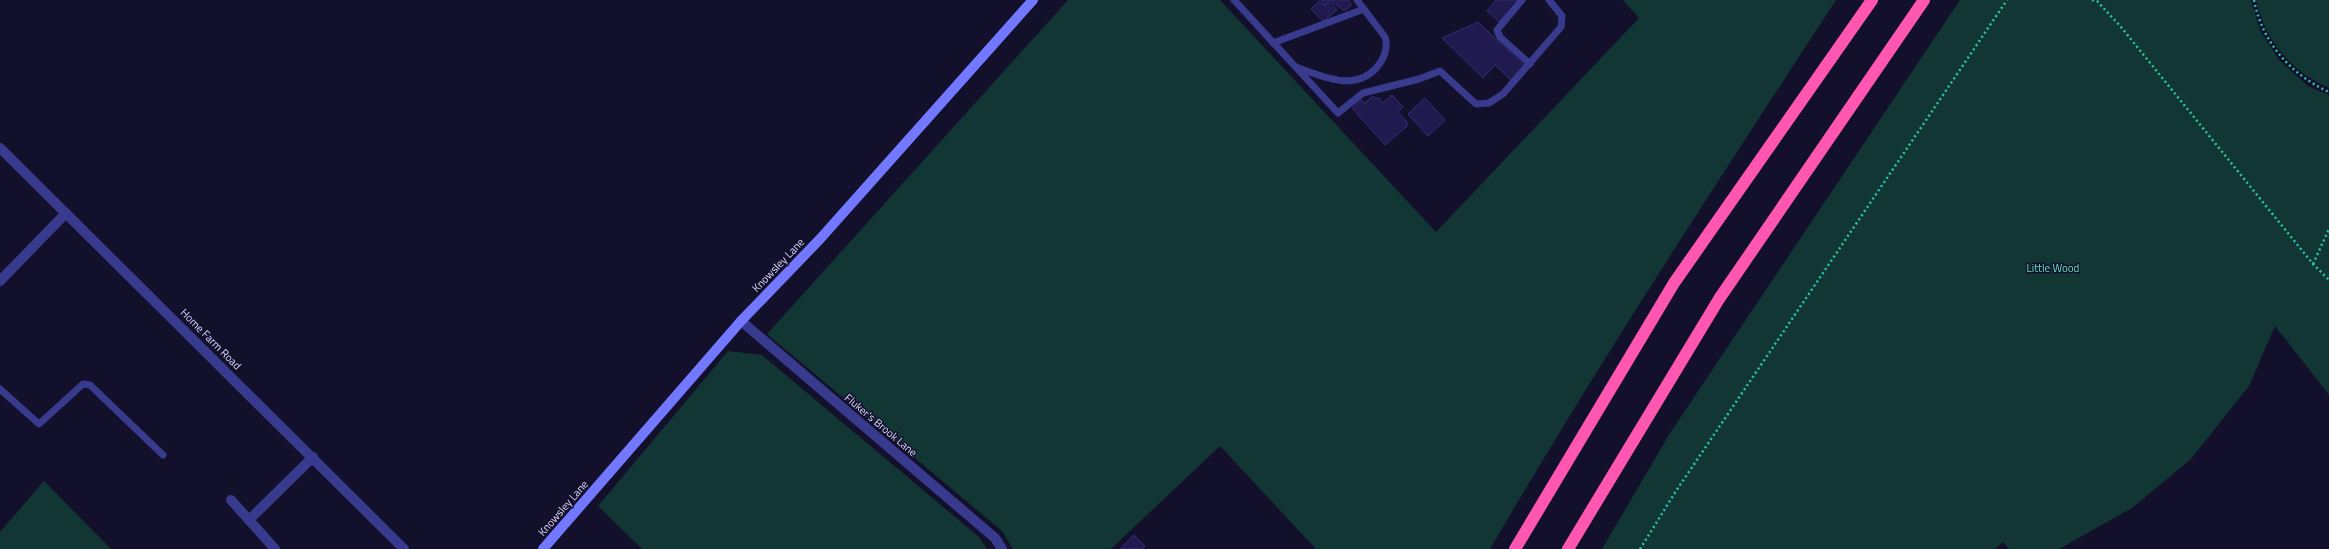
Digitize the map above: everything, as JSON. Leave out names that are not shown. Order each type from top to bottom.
[{"type":"highway","points":[[1515,549],[1674,283],[1872,0]]},
{"type":"highway","points":[[1568,549],[1719,299],[1924,0]]},
{"type":"main road","name":"Knowsley Lane","points":[[543,549],[741,321],[820,239],[1033,0]]},
{"type":"street","name":"Home Farm Road","points":[[0,148],[404,549]]},
{"type":"street","points":[[0,281],[66,213]]},
{"type":"street","name":"Fluker's Brook Lane","points":[[741,321],[995,538],[1002,549]]},
{"type":"street","points":[[249,520],[313,457]]},
{"type":"street","points":[[231,500],[275,549]]},
{"type":"lane","points":[[1234,0],[1338,113],[1363,93],[1419,79],[1440,71],[1476,104],[1489,103],[1504,94],[1561,28],[1562,16],[1549,0]]},
{"type":"lane","points":[[1295,67],[1345,83],[1366,77],[1374,71],[1384,57],[1387,43],[1364,9],[1356,0]]},
{"type":"lane","points":[[1522,0],[1497,30],[1500,37],[1530,64]]},
{"type":"lane","points":[[1273,43],[1364,9]]},
{"type":"lane","points":[[0,389],[39,424],[82,384],[90,385],[163,455]]},
{"type":"path","points":[[1640,549],[1676,491],[2007,0]]},
{"type":"path","points":[[2092,0],[2098,1],[2126,33],[2312,264],[2329,280]]},
{"type":"path","points":[[2254,0],[2262,30],[2278,54],[2305,78],[2329,92]]},
{"type":"path","points":[[2312,264],[2329,229]]},
{"type":"green space","points":[[1068,0],[1220,0],[1436,232],[1639,18],[1623,0],[1836,0],[1616,341],[1531,479],[1490,549],[1316,549],[1220,446],[1111,549],[1013,549],[1002,531],[767,334]]},
{"type":"green space","name":"Little Wood","points":[[1960,0],[2251,0],[2260,30],[2279,60],[2308,86],[2329,95],[2329,395],[2275,326],[2249,386],[2191,459],[2132,508],[2059,549],[2009,549],[2003,542],[1995,549],[1602,549],[1670,433]]},
{"type":"green space","points":[[2256,0],[2329,0],[2329,88],[2303,73],[2282,53],[2266,29]]},
{"type":"green space","points":[[728,351],[762,355],[979,537],[987,549],[642,549],[598,506]]},
{"type":"green space","points":[[44,481],[111,549],[0,549],[0,532]]},
{"type":"building","points":[[1321,0],[1330,0],[1325,5]]},
{"type":"building","points":[[1330,0],[1348,0],[1352,5],[1344,11]]},
{"type":"building","points":[[1496,0],[1519,0],[1499,22],[1487,11]]},
{"type":"building","points":[[1319,1],[1325,6],[1330,2],[1337,10],[1323,21],[1311,9]]},
{"type":"building","points":[[1478,22],[1525,66],[1512,81],[1495,65],[1483,78],[1442,38]]},
{"type":"building","points":[[1392,95],[1403,107],[1398,112],[1407,122],[1407,126],[1385,145],[1352,108],[1361,100],[1365,103],[1373,96],[1376,99],[1378,97],[1383,103]]},
{"type":"building","points":[[1425,98],[1445,120],[1428,136],[1408,114]]},
{"type":"building","points":[[1134,535],[1145,546],[1142,549],[1120,549]]}]
